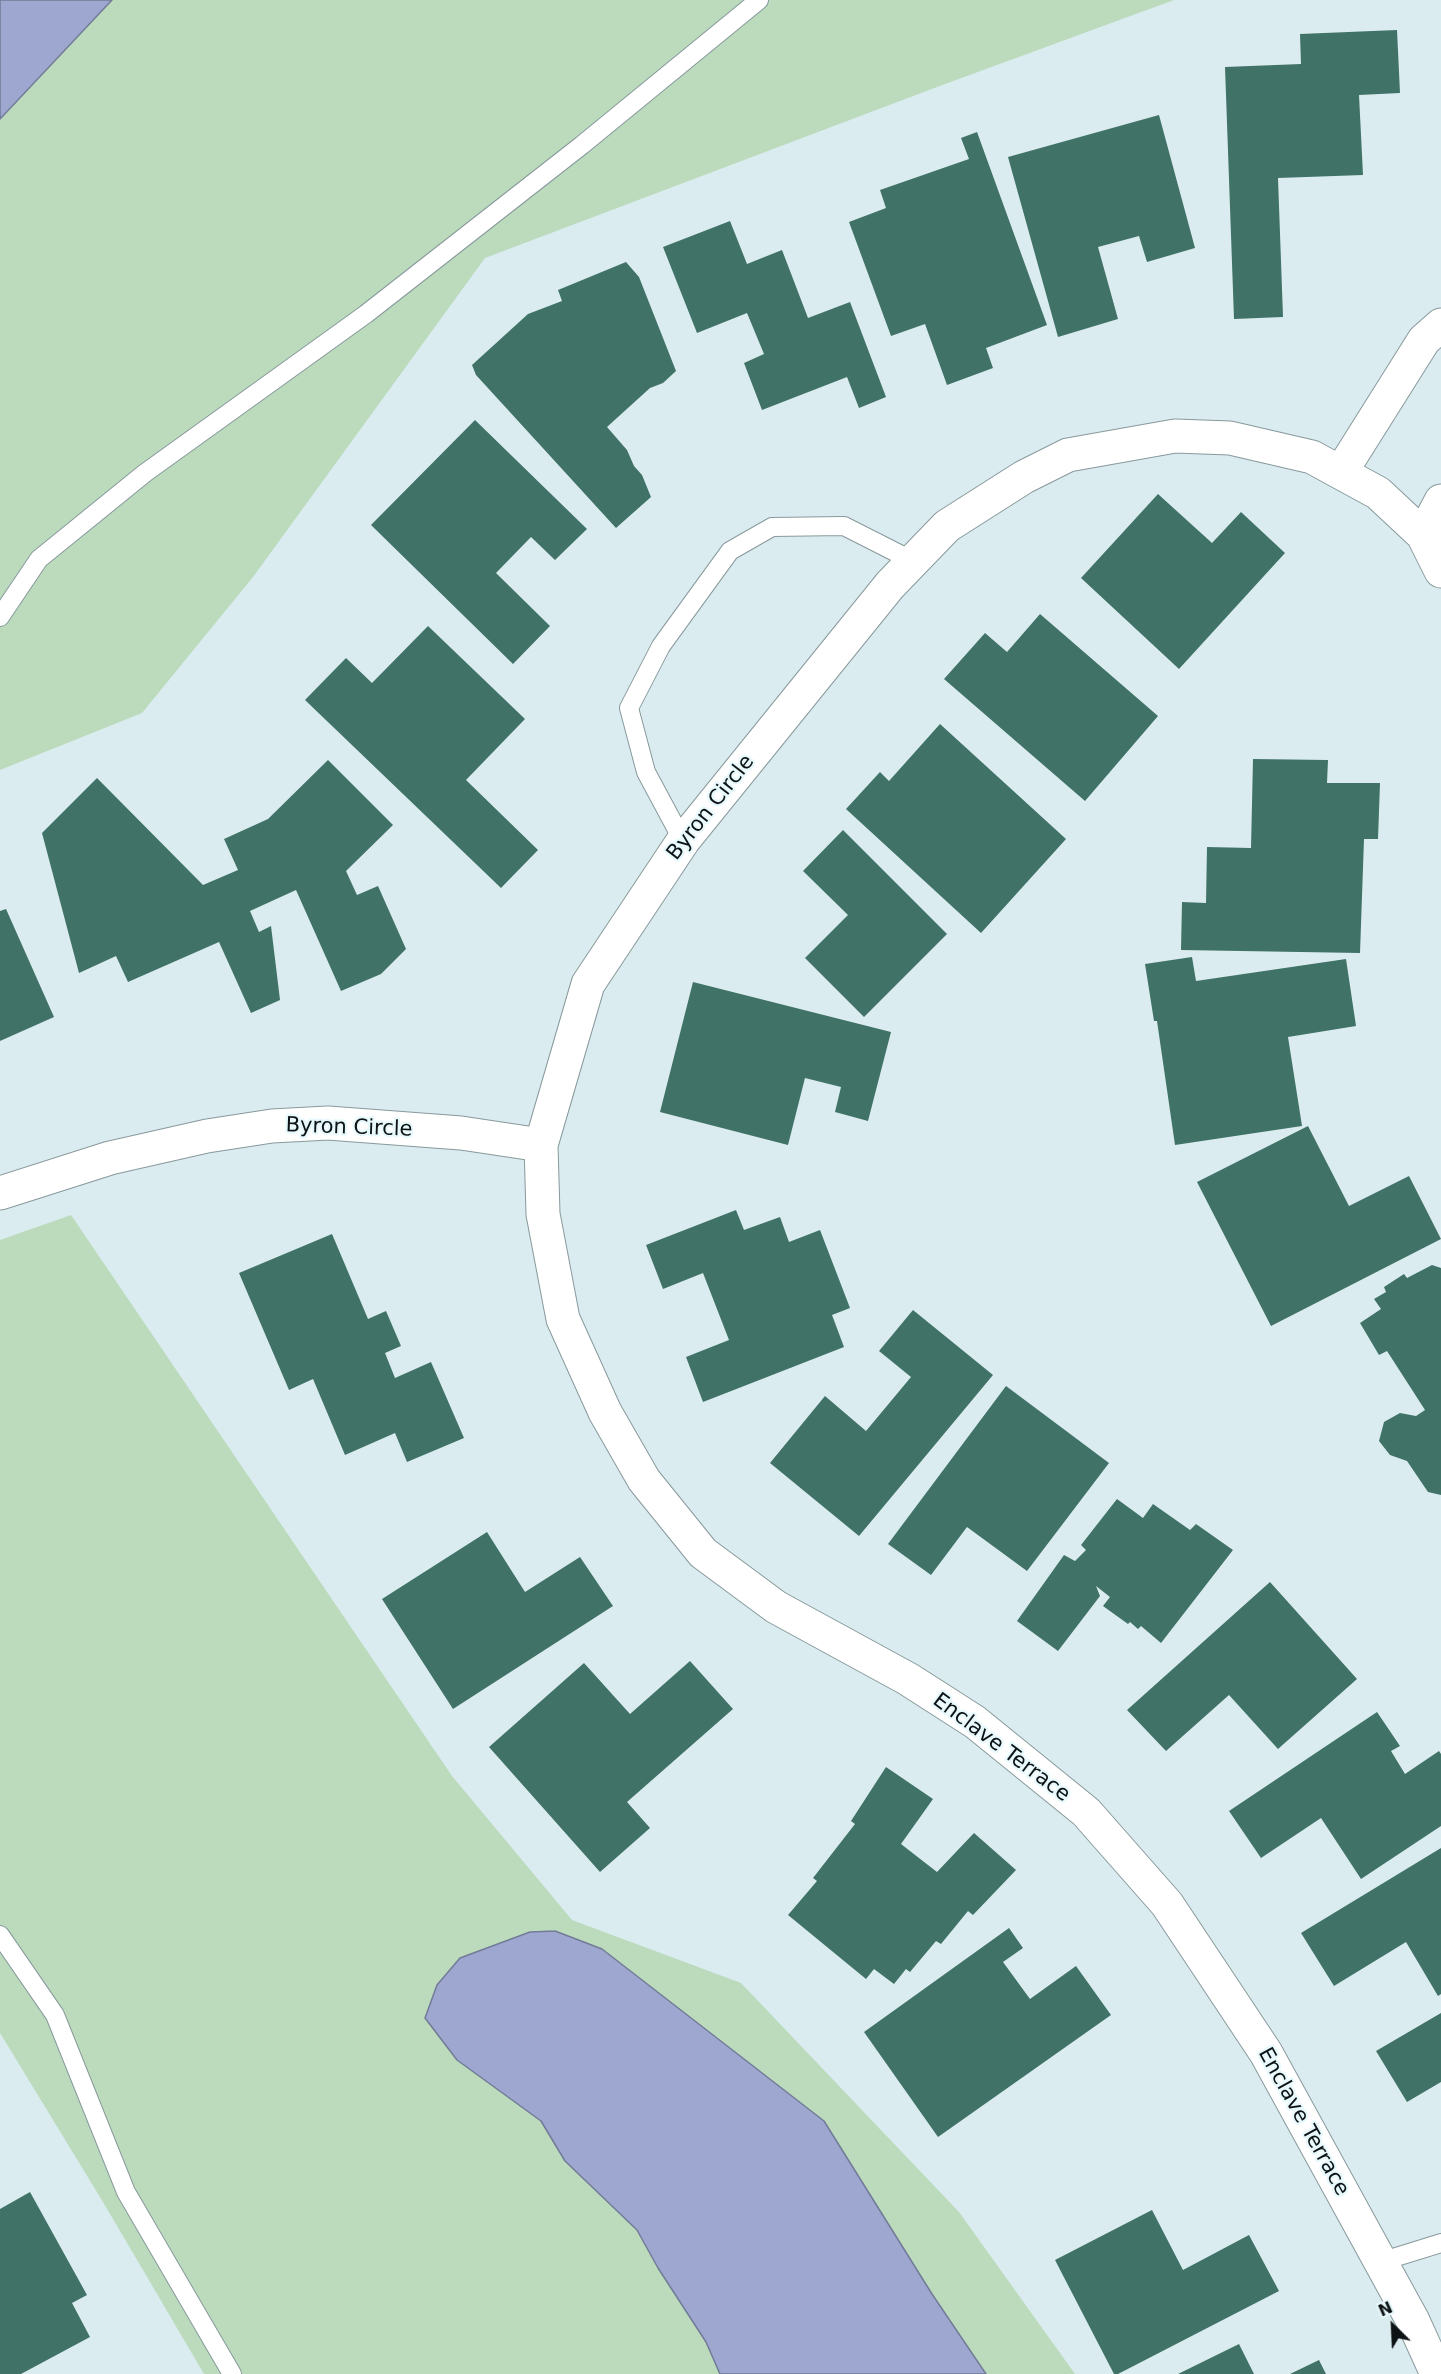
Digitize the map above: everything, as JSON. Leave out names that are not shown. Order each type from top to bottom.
[{"type":"street","points":[[1341,472],[1424,340],[1441,325]]},
{"type":"street","name":"Byron Circle","points":[[0,1193],[110,1158],[207,1136],[272,1126],[328,1123],[461,1133],[541,1145],[588,984],[683,841],[890,585],[946,526],[1024,477],[1068,455],[1174,436],[1230,438],[1312,457],[1378,493],[1423,535],[1441,571]]},
{"type":"street","points":[[1423,535],[1441,501]]},
{"type":"street","name":"Enclave Terrace","points":[[541,1145],[543,1214],[563,1319],[605,1412],[644,1480],[703,1552],[776,1607],[908,1679],[975,1722],[1086,1812],[1167,1904],[1266,2053],[1413,2321],[1437,2374]]},
{"type":"lane","points":[[0,617],[39,559],[146,473],[366,314],[582,145],[759,0]]},
{"type":"lane","points":[[683,841],[646,772],[629,708],[661,646],[730,551],[772,526],[844,526],[913,561]]},
{"type":"lane","points":[[0,1935],[55,2015],[126,2192],[232,2374]]},
{"type":"lane","points":[[1380,2262],[1441,2243]]},
{"type":"green space","points":[[0,0],[1174,0],[485,258],[253,577],[142,713],[0,770]]},
{"type":"green space","points":[[71,1215],[452,1776],[572,1920],[741,1983],[959,2212],[1075,2374],[204,2374],[0,2033],[0,1240]]},
{"type":"water","points":[[0,0],[112,0],[0,119]]},
{"type":"water","points":[[555,1931],[602,1949],[824,2121],[932,2294],[986,2374],[720,2374],[706,2342],[658,2268],[637,2230],[565,2161],[541,2121],[457,2060],[425,2018],[437,1985],[460,1958],[530,1932]]},
{"type":"building","points":[[1397,30],[1400,93],[1359,95],[1363,175],[1278,178],[1283,317],[1234,319],[1225,67],[1301,64],[1300,34]]},
{"type":"building","points":[[1159,115],[1195,248],[1147,262],[1139,236],[1098,247],[1118,319],[1058,337],[1008,157]]},
{"type":"building","points":[[977,132],[1047,325],[986,348],[993,368],[947,385],[925,324],[891,336],[849,222],[886,208],[880,190],[969,159],[961,138]]},
{"type":"building","points":[[730,221],[747,264],[782,250],[808,318],[850,302],[886,397],[859,408],[847,377],[762,410],[744,363],[764,354],[747,313],[697,333],[663,247]]},
{"type":"building","points":[[626,262],[639,277],[676,371],[663,383],[650,388],[607,427],[627,450],[634,466],[642,475],[651,497],[616,528],[476,375],[472,365],[528,314],[562,301],[558,290]]},
{"type":"building","points":[[475,420],[587,529],[555,560],[531,537],[496,573],[550,626],[513,664],[371,525]]},
{"type":"building","points":[[1158,494],[1212,543],[1241,512],[1285,553],[1179,669],[1081,578]]},
{"type":"building","points":[[1040,614],[1158,716],[1085,801],[944,679],[985,633],[1007,652]]},
{"type":"building","points":[[428,626],[525,719],[466,780],[538,850],[501,888],[305,700],[346,658],[372,683]]},
{"type":"building","points":[[940,724],[1066,839],[981,933],[846,809],[880,772],[889,781]]},
{"type":"building","points":[[1253,759],[1328,760],[1327,783],[1380,783],[1378,839],[1364,839],[1360,953],[1181,950],[1182,902],[1206,903],[1207,847],[1251,848]]},
{"type":"building","points":[[328,760],[393,825],[346,871],[357,895],[378,886],[406,949],[381,974],[341,991],[296,890],[250,911],[259,932],[271,926],[280,1000],[251,1013],[219,942],[128,982],[116,956],[79,973],[42,833],[97,778],[203,885],[238,870],[224,839],[268,819]]},
{"type":"building","points":[[843,830],[947,934],[864,1017],[805,958],[848,915],[803,871]]},
{"type":"building","points":[[6,909],[54,1017],[0,1041],[0,911]]},
{"type":"building","points":[[1192,957],[1196,981],[1346,959],[1356,1026],[1288,1037],[1302,1126],[1175,1145],[1157,1021],[1154,1021],[1145,964]]},
{"type":"building","points":[[693,982],[891,1032],[868,1121],[835,1112],[841,1087],[805,1078],[788,1145],[660,1112]]},
{"type":"building","points":[[1308,1126],[1349,1206],[1409,1176],[1441,1239],[1271,1326],[1197,1182]]},
{"type":"building","points":[[736,1210],[744,1230],[780,1217],[789,1242],[820,1230],[850,1308],[832,1315],[844,1347],[703,1402],[686,1357],[729,1340],[703,1273],[663,1289],[646,1245]]},
{"type":"building","points":[[332,1234],[368,1319],[386,1311],[401,1346],[385,1353],[395,1378],[431,1362],[464,1438],[407,1462],[395,1433],[345,1455],[313,1379],[289,1390],[239,1273]]},
{"type":"building","points":[[1432,1265],[1441,1268],[1441,1495],[1428,1492],[1407,1461],[1390,1455],[1379,1441],[1384,1422],[1400,1413],[1416,1416],[1425,1410],[1387,1351],[1379,1355],[1360,1323],[1381,1309],[1374,1299],[1386,1292],[1384,1287],[1404,1274],[1407,1278]]},
{"type":"building","points":[[913,1310],[993,1375],[859,1536],[770,1463],[825,1396],[866,1431],[911,1377],[879,1351]]},
{"type":"building","points":[[1006,1386],[1109,1463],[1027,1571],[967,1527],[931,1575],[888,1544]]},
{"type":"building","points":[[1117,1499],[1143,1518],[1153,1504],[1190,1530],[1196,1524],[1233,1550],[1161,1643],[1141,1626],[1138,1629],[1130,1622],[1128,1624],[1103,1606],[1110,1597],[1096,1586],[1100,1596],[1058,1651],[1017,1621],[1064,1555],[1075,1561],[1086,1550],[1081,1545]]},
{"type":"building","points":[[487,1532],[525,1592],[580,1557],[613,1606],[453,1709],[382,1599]]},
{"type":"building","points":[[1270,1582],[1357,1679],[1278,1749],[1229,1695],[1166,1751],[1127,1710]]},
{"type":"building","points":[[690,1661],[733,1709],[627,1802],[650,1828],[600,1872],[489,1747],[584,1663],[630,1714]]},
{"type":"building","points":[[1377,1712],[1400,1746],[1391,1751],[1405,1774],[1439,1751],[1441,1754],[1441,1826],[1361,1879],[1321,1818],[1261,1858],[1229,1811]]},
{"type":"building","points":[[886,1767],[933,1799],[901,1844],[937,1872],[974,1833],[1016,1870],[973,1915],[968,1911],[941,1944],[936,1941],[910,1972],[906,1969],[894,1984],[874,1969],[866,1979],[788,1915],[817,1881],[813,1878],[855,1824],[851,1821]]},
{"type":"building","points":[[1441,1848],[1441,1994],[1438,1996],[1406,1942],[1334,1986],[1301,1933]]},
{"type":"building","points":[[1009,1928],[1023,1948],[1003,1962],[1030,1999],[1076,1966],[1111,2015],[938,2137],[864,2032]]},
{"type":"building","points":[[1441,2013],[1441,2082],[1407,2102],[1376,2051]]},
{"type":"building","points":[[30,2192],[87,2295],[72,2303],[90,2337],[21,2374],[0,2374],[0,2209]]},
{"type":"building","points":[[1152,2210],[1183,2270],[1249,2235],[1279,2291],[1114,2374],[1055,2260]]},
{"type":"building","points":[[1239,2344],[1254,2374],[1178,2374]]},
{"type":"building","points":[[1319,2360],[1326,2374],[1290,2374]]}]
